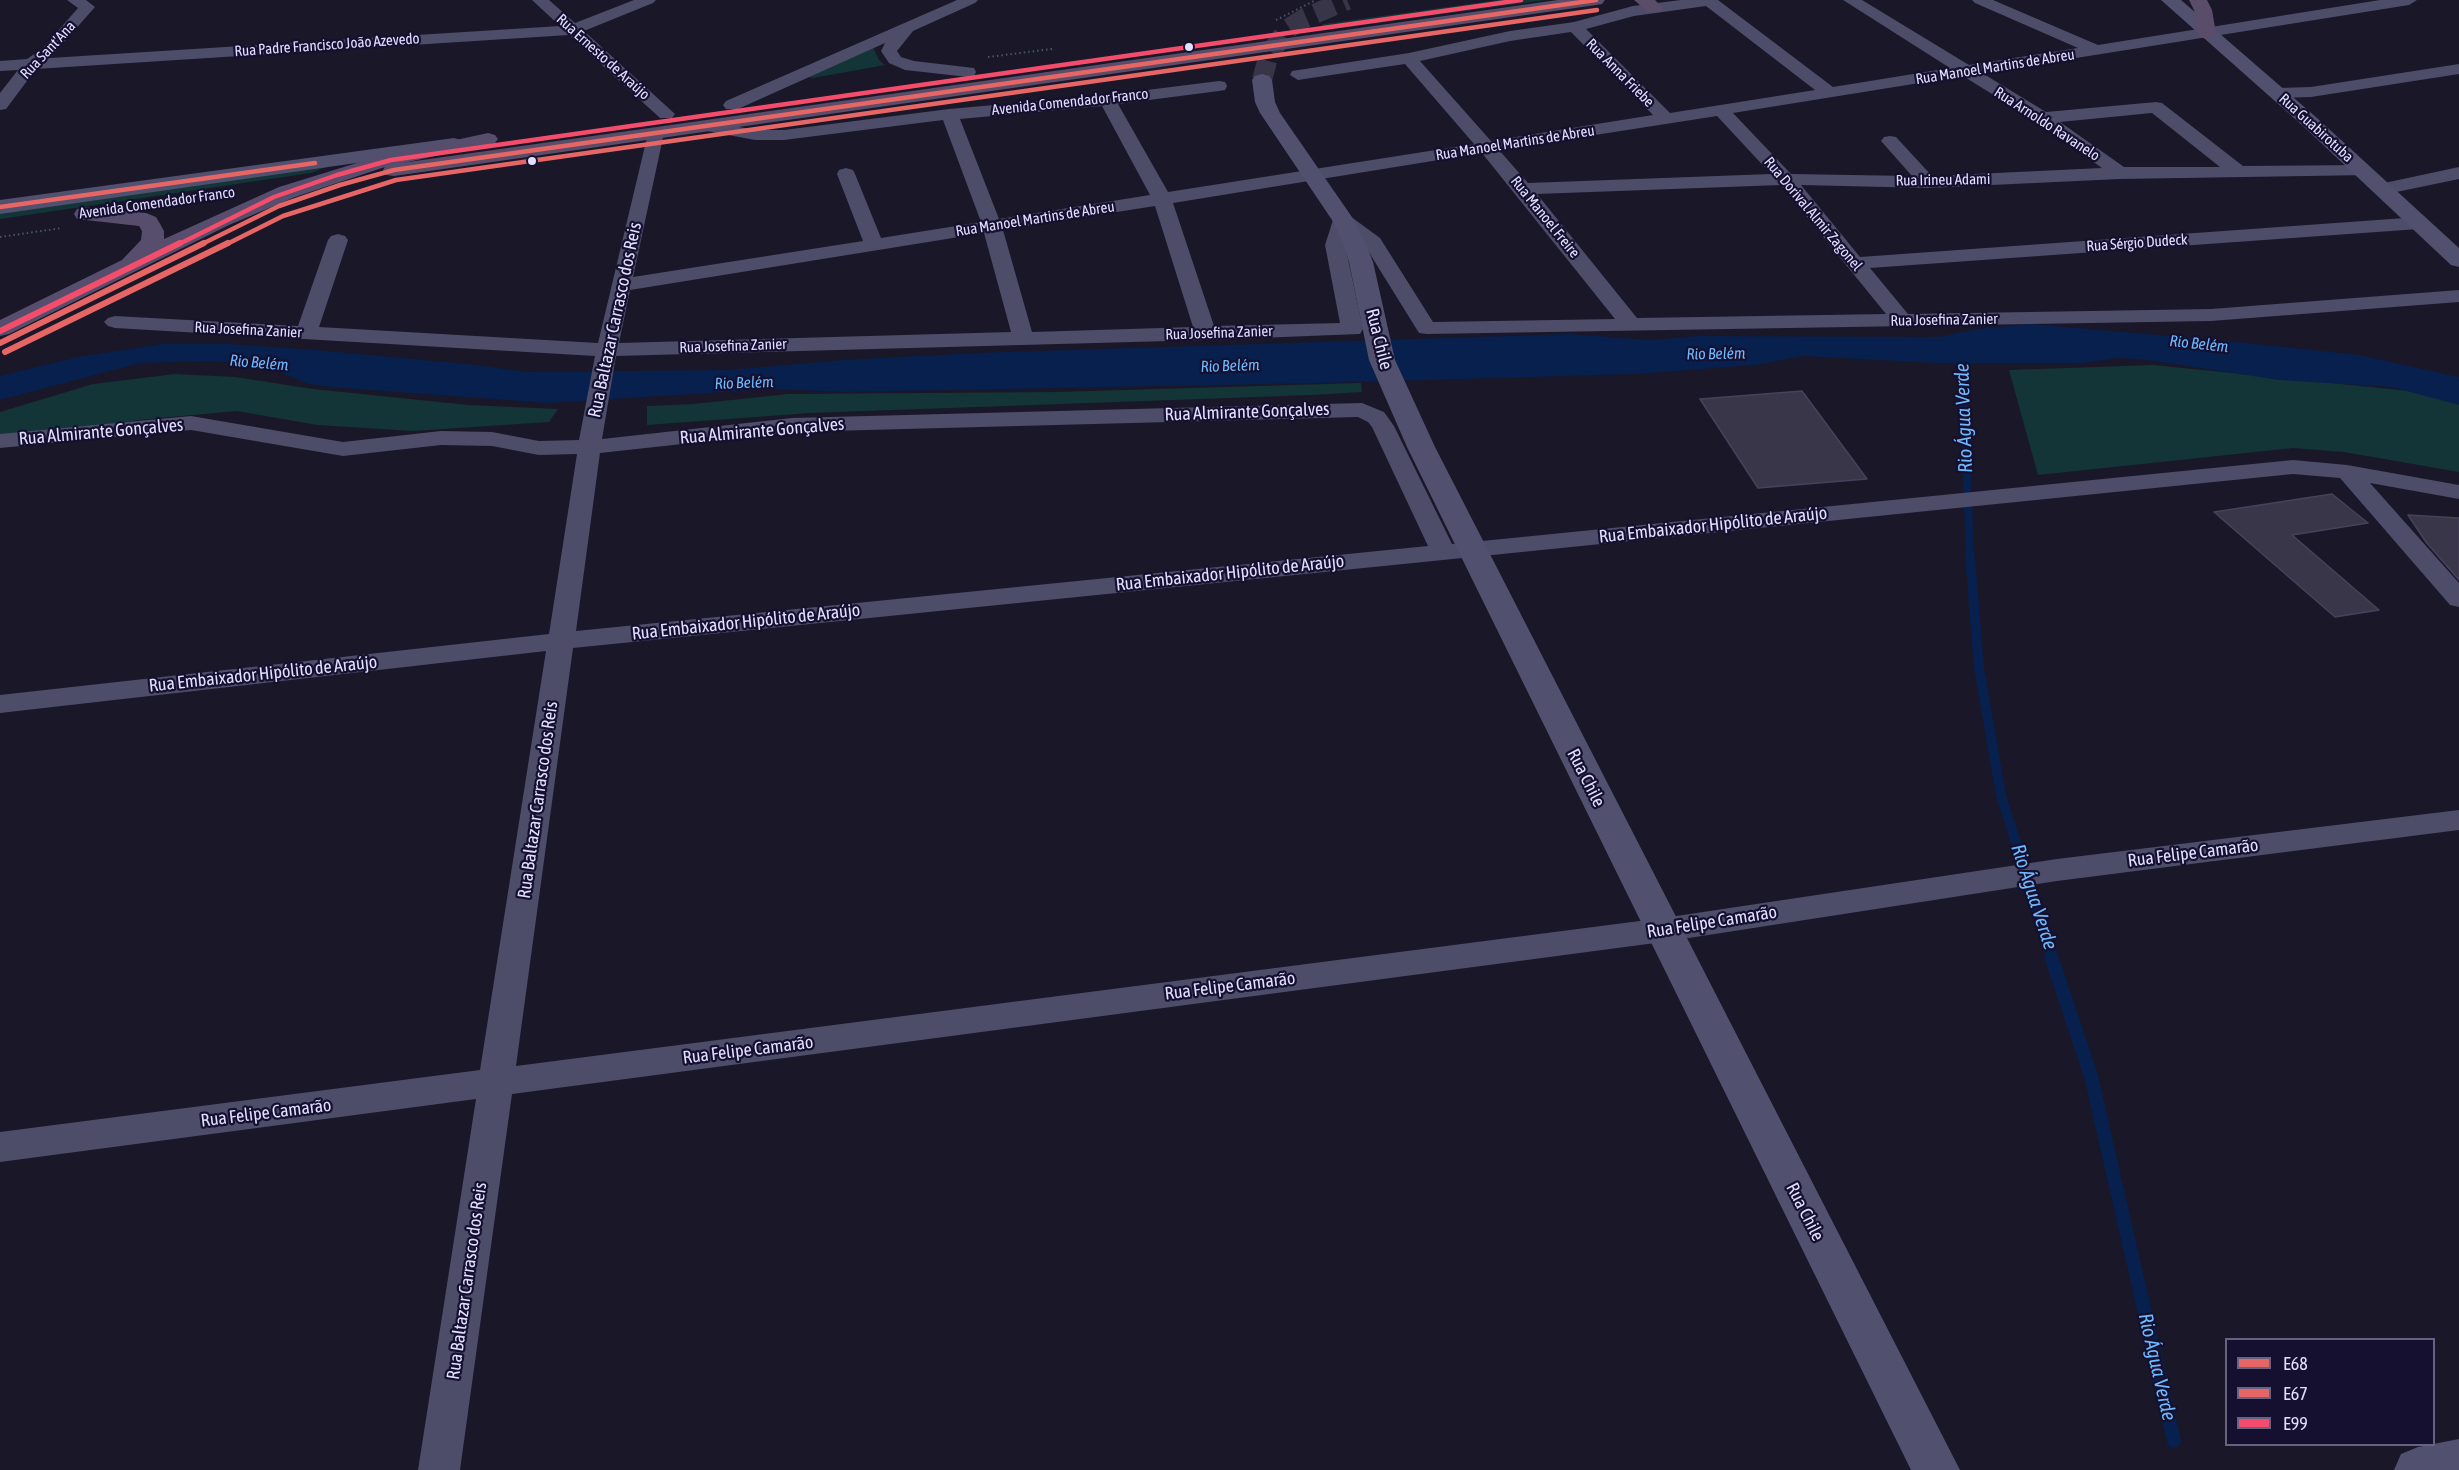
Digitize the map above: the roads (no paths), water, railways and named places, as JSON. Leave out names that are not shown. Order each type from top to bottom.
[{"type":"highway","name":"Avenida Comendador Franco","points":[[488,139],[1486,0]]},
{"type":"highway","name":"Avenida Comendador Franco","points":[[394,170],[1596,0]]},
{"type":"highway","points":[[2198,0],[2203,10],[2206,33]]},
{"type":"main road","name":"Rua Guabirotuba","points":[[2170,0],[2277,93],[2459,260]]},
{"type":"main road","name":"Rua Chile","points":[[1262,80],[1265,102],[1270,112],[1343,220],[1361,262],[1382,360],[1421,447],[1457,550],[1664,930],[1936,1470]]},
{"type":"main road","points":[[0,329],[241,211],[318,181],[397,158],[488,139]]},
{"type":"main road","name":"Avenida Comendador Franco","points":[[0,207],[488,139]]},
{"type":"main road","points":[[0,343],[279,206],[340,185],[394,170]]},
{"type":"main road","name":"Avenida Comendador Franco","points":[[0,226],[394,170]]},
{"type":"main road","points":[[85,214],[138,218],[148,222],[153,231],[152,241],[130,266]]},
{"type":"main road","points":[[2418,1470],[2459,1462]]},
{"type":"street","name":"Rua Sant'Ana","points":[[0,105],[31,64],[49,51],[87,7],[75,0]]},
{"type":"street","name":"Rua Ernesto de Araújo","points":[[540,0],[666,114]]},
{"type":"street","name":"Rua Padre Francisco João Azevedo","points":[[0,66],[573,30],[648,0]]},
{"type":"street","points":[[732,105],[970,0]]},
{"type":"street","name":"Rua Arnoldo Ravanelo","points":[[1851,0],[2043,118],[2120,173]]},
{"type":"street","points":[[1980,0],[2097,50]]},
{"type":"street","points":[[2348,0],[2365,7]]},
{"type":"street","name":"Rua Manoel Martins de Abreu","points":[[621,285],[2409,0]]},
{"type":"street","points":[[1298,75],[1409,58],[1510,36],[1575,27],[1649,4],[1708,1],[1830,93]]},
{"type":"street","name":"Rua Anna Friebe","points":[[1575,27],[1666,119]]},
{"type":"street","points":[[906,30],[896,39],[889,51],[895,60],[911,66],[968,72]]},
{"type":"street","name":"Rua Manoel Freire","points":[[1409,58],[1523,189],[1631,325]]},
{"type":"street","points":[[2277,93],[2311,92],[2459,69]]},
{"type":"street","name":"Avenida Comendador Franco","points":[[707,126],[755,135],[784,135],[949,114],[1107,100],[1219,86]]},
{"type":"street","points":[[1107,100],[1162,199],[1206,334]]},
{"type":"street","points":[[2043,118],[2156,107],[2237,171]]},
{"type":"street","name":"Rua Dorival Almir Zagonel","points":[[1721,110],[1786,179],[1903,321]]},
{"type":"street","points":[[949,114],[992,226],[1023,339]]},
{"type":"street","name":"Rua Baltazar Carrasco dos Reis","points":[[439,1470],[590,438],[606,354],[655,133]]},
{"type":"street","points":[[1890,141],[1927,182]]},
{"type":"street","name":"Rua Irineu Adami","points":[[1523,189],[1786,179],[1927,182],[2120,173],[2363,171]]},
{"type":"street","points":[[2382,189],[2459,173]]},
{"type":"street","points":[[846,174],[874,244]]},
{"type":"street","name":"Rua Josefina Zanier","points":[[115,322],[606,354],[1352,329],[1335,244],[1343,220],[1373,242],[1428,328],[2211,315],[2459,296]]},
{"type":"street","name":"Rua Sérgio Dudeck","points":[[1854,263],[2419,223]]},
{"type":"street","points":[[306,333],[338,240]]},
{"type":"street","name":"Rua Almirante Gonçalves","points":[[0,441],[191,423],[343,449],[441,438],[492,439],[539,448],[590,438],[792,425],[1362,410],[1376,417],[1383,426],[1457,550]]},
{"type":"street","name":"Rua Embaixador Hipólito de Araújo","points":[[0,704],[561,641],[2293,467],[2347,472],[2459,492]]},
{"type":"street","points":[[2347,472],[2459,599]]},
{"type":"street","name":"Rua Felipe Camarão","points":[[0,1148],[1664,930],[2057,870],[2459,820]]},
{"type":"water","name":"Rio Belém","points":[[2030,324],[2359,355],[2459,377],[2459,405],[2392,387],[2279,380],[2148,360],[2118,358],[2081,363],[1937,363],[1801,356],[1756,365],[1636,374],[846,392],[772,389],[548,403],[330,387],[309,384],[262,365],[210,361],[140,363],[0,400],[0,376],[78,357],[162,344],[228,344],[316,350],[477,365],[526,372],[728,370],[844,360],[976,353],[1570,334],[1651,340],[1698,336],[1939,337],[1978,329]]},
{"type":"waterway","name":"Rio Água Verde","points":[[1962,352],[1970,557]]},
{"type":"waterway","name":"Rio Água Verde","points":[[1970,556],[1979,668],[2001,795],[2052,958]]},
{"type":"waterway","name":"Rio Água Verde","points":[[2051,956],[2091,1076],[2174,1441]]},
{"type":"tunnel","points":[[1262,80],[1269,54],[1289,28],[1305,18],[1347,0]]}]
